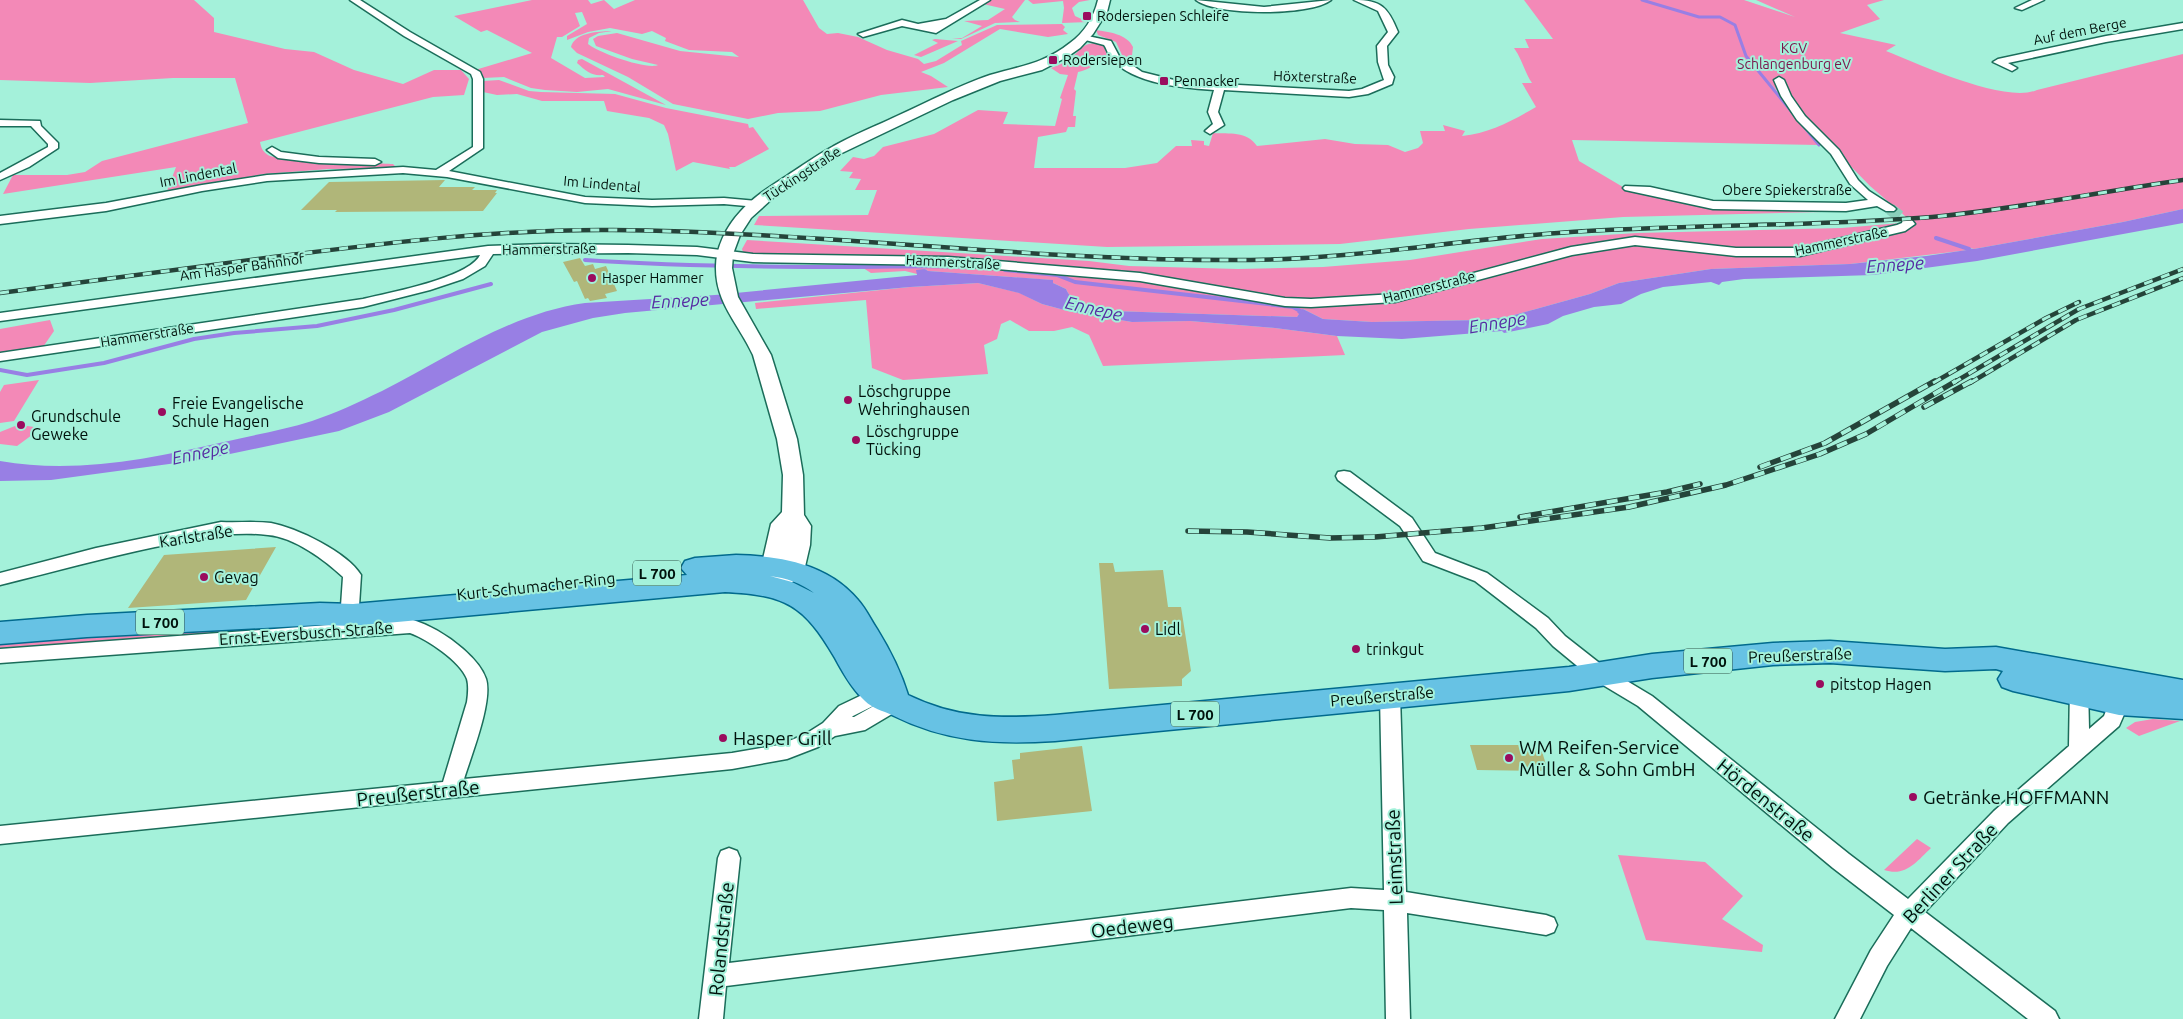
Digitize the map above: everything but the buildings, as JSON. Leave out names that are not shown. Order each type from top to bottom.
[{"type":"main road","name":"Kurt-Schumacher-Ring","points":[[320,614],[350,606],[731,564],[757,564],[778,574],[818,611],[827,622],[856,670],[888,695]]},
{"type":"main road","name":"Kurt-Schumacher-Ring","points":[[320,614],[353,615],[654,589],[725,582],[778,574]]},
{"type":"main road","name":"L 700","points":[[0,633],[87,626],[320,614]]},
{"type":"main road","name":"Preußerstraße","points":[[888,695],[918,715],[941,724],[966,728],[1026,730],[1600,674],[1652,666],[1793,653],[1880,654],[1945,660],[1998,676],[2080,684]]},
{"type":"main road","name":"L 700","points":[[2080,684],[2183,707]]},
{"type":"main road","name":"L 700","points":[[2115,691],[2183,692]]},
{"type":"street","points":[[354,0],[407,34],[475,72],[478,78],[478,148],[438,172]]},
{"type":"street","points":[[863,34],[902,23],[918,28],[946,22],[986,0]]},
{"type":"street","name":"Tückingstraße","points":[[778,574],[799,545],[800,526],[793,515],[793,475],[779,407],[762,355],[736,312],[725,280],[725,257],[732,235],[753,208],[796,175],[832,153],[878,129],[979,84],[1053,60],[1084,38],[1100,15],[1104,0]]},
{"type":"street","points":[[1200,0],[1221,5],[1260,9],[1297,7],[1327,0]]},
{"type":"street","name":"Höxterstraße","points":[[1084,38],[1108,42],[1115,57],[1124,65],[1140,74],[1182,84],[1349,94],[1364,92],[1390,82],[1383,62],[1385,52],[1382,46],[1393,32],[1389,20],[1382,9],[1358,0]]},
{"type":"street","points":[[2019,8],[2040,0]]},
{"type":"street","name":"Auf dem Berge","points":[[2012,68],[1998,62],[2106,39],[2183,26]]},
{"type":"street","name":"Obere Spiekerstraße","points":[[1779,80],[1786,96],[1801,118],[1835,152],[1854,182],[1878,202]]},
{"type":"street","points":[[1210,131],[1219,125],[1213,118],[1212,112],[1220,87]]},
{"type":"street","points":[[0,123],[36,123],[36,127],[53,143],[53,148],[0,177]]},
{"type":"street","name":"Im Lindental","points":[[272,150],[278,155],[309,159],[395,163],[404,166],[403,170]]},
{"type":"street","name":"Im Lindental","points":[[0,220],[106,207],[202,188],[267,178],[403,170],[438,172],[585,200],[753,208]]},
{"type":"street","name":"Obere Spiekerstraße","points":[[1629,188],[1656,191],[1713,205],[1846,207],[1878,202]]},
{"type":"street","name":"Hammerstraße","points":[[1878,202],[1890,209]]},
{"type":"street","name":"Hammerstraße","points":[[0,357],[363,303],[458,276],[482,263],[488,250],[577,248],[753,258],[948,261],[1148,278],[1285,302],[1337,303],[1395,298],[1571,251],[1606,245],[1635,241],[1736,252],[1800,252],[1902,228],[1909,224],[1907,222]]},
{"type":"street","name":"Am Hasper Bahnhof","points":[[0,317],[488,250]]},
{"type":"street","name":"Hördenstraße","points":[[1344,476],[1406,522],[1429,557],[1481,576],[1542,623],[1560,641],[1600,674],[1645,701],[1908,914],[2047,1019]]},
{"type":"street","name":"Karlstraße","points":[[0,579],[96,554],[221,528],[271,529],[306,542],[339,563],[352,574],[350,606]]},
{"type":"street","name":"Ernst-Eversbusch-Straße","points":[[0,656],[410,626],[423,630],[455,652],[474,672],[478,687],[477,702],[451,790]]},
{"type":"street","points":[[2079,748],[2080,684]]},
{"type":"street","name":"Berliner Straße","points":[[1847,1019],[1879,958],[1908,914],[2001,817],[2112,721],[2115,691]]},
{"type":"street","name":"Preußerstraße","points":[[0,835],[732,761],[780,753],[811,741],[830,729],[858,724],[888,695]]},
{"type":"street","name":"Leimstraße","points":[[1390,695],[1398,1019]]},
{"type":"street","name":"Rolandstraße","points":[[711,1019],[729,858]]},
{"type":"street","name":"Oedeweg","points":[[717,976],[1351,898],[1396,901],[1546,925]]},
{"type":"green space","points":[[0,0],[194,0],[214,18],[214,32],[285,49],[314,52],[354,70],[403,84],[434,70],[461,70],[469,79],[464,95],[433,97],[260,142],[264,152],[276,157],[307,161],[393,164],[397,168],[329,169],[264,174],[167,191],[176,167],[3,194],[13,175],[67,175],[85,172],[102,161],[248,123],[235,78],[173,78],[90,83],[0,80]]},
{"type":"green space","points":[[532,0],[588,0],[591,4],[604,0],[614,9],[635,0],[803,0],[819,28],[827,34],[838,33],[858,37],[887,50],[918,59],[924,64],[936,61],[962,45],[961,41],[997,25],[1062,24],[1065,27],[1063,30],[1068,34],[1048,37],[1000,29],[944,63],[921,72],[948,87],[881,95],[820,111],[778,113],[748,119],[673,104],[628,77],[577,53],[571,47],[573,42],[581,36],[603,31],[612,31],[599,33],[589,38],[588,44],[612,56],[644,65],[658,65],[632,59],[596,46],[593,39],[598,36],[617,33],[680,51],[739,57],[732,52],[689,50],[665,41],[666,38],[652,31],[642,34],[610,28],[588,32],[567,40],[567,36],[587,24],[582,12],[575,13],[580,26],[562,37],[557,37],[551,58],[585,78],[605,77],[592,74],[583,68],[577,63],[578,60],[582,59],[666,105],[608,89],[577,92],[545,90],[531,88],[504,77],[483,78],[475,70],[532,53],[487,30],[481,32],[454,16]]},
{"type":"green space","points":[[989,0],[1025,0],[1012,17],[1020,22],[995,23],[961,39],[952,38],[962,38],[982,26],[964,21],[988,20],[1005,9],[983,4]]},
{"type":"green space","points":[[1028,0],[1090,0],[1079,2],[1072,8],[1075,16],[1088,22],[1062,23],[1063,1],[1033,4]]},
{"type":"green space","name":"KGV Schlangenburg eV","points":[[1524,0],[1744,0],[1795,17],[1756,0],[1884,0],[1867,5],[1880,19],[1840,33],[1896,45],[1886,51],[1962,81],[2005,92],[2023,93],[2183,54],[2183,209],[1974,249],[1964,246],[1969,250],[1850,264],[1711,269],[1619,283],[1590,294],[1507,317],[1482,320],[1372,322],[1323,319],[1303,309],[1297,317],[1112,311],[1079,303],[1069,295],[1066,289],[1053,283],[1052,280],[928,271],[925,269],[917,274],[905,271],[871,273],[849,259],[750,255],[743,252],[742,249],[747,240],[1089,261],[1129,266],[1238,269],[1323,267],[1410,260],[1542,239],[1637,233],[1842,228],[1912,222],[1870,186],[1760,73],[1819,145],[1572,140],[1579,161],[1628,190],[1701,207],[1713,205],[1813,207],[1822,212],[1623,217],[1469,229],[1340,244],[1107,247],[754,225],[759,216],[868,215],[877,190],[855,190],[861,179],[849,178],[853,172],[840,171],[853,157],[864,159],[874,156],[883,147],[934,134],[978,110],[1008,112],[1003,124],[1055,126],[1062,99],[1060,98],[1068,75],[1060,74],[1051,68],[1065,62],[1084,46],[1091,43],[1103,45],[1108,57],[1078,72],[1074,89],[1076,91],[1073,116],[1076,116],[1075,127],[1068,127],[1066,132],[1038,137],[1034,168],[1125,168],[1157,163],[1176,146],[1192,146],[1191,140],[1204,141],[1204,145],[1209,146],[1213,133],[1243,136],[1253,141],[1257,146],[1325,139],[1355,144],[1388,145],[1405,152],[1418,148],[1423,143],[1420,131],[1445,131],[1443,125],[1465,131],[1462,136],[1482,132],[1509,122],[1536,107],[1522,83],[1532,83],[1514,48],[1529,48],[1525,39],[1553,39]]},
{"type":"green space","points":[[1096,30],[1117,34],[1127,39],[1133,47],[1131,64],[1122,55],[1116,42],[1098,35]]},
{"type":"green space","points":[[932,40],[958,41],[921,57],[914,55],[938,43]]},
{"type":"green space","points":[[499,80],[529,91],[615,94],[666,108],[748,124],[749,128],[753,127],[769,149],[735,167],[729,167],[730,169],[693,162],[676,171],[668,134],[664,125],[649,118],[607,111],[604,101],[542,101],[517,94],[497,95],[483,92],[483,81]]},
{"type":"green space","points":[[978,283],[1020,293],[1042,304],[1068,311],[1132,322],[1190,321],[1275,328],[1337,336],[1345,355],[1103,366],[1089,335],[1072,327],[1054,331],[1029,331],[1010,320],[1001,324],[997,339],[984,345],[988,374],[903,380],[872,368],[866,300],[756,309],[755,303],[910,287]]},
{"type":"green space","points":[[50,320],[54,331],[43,347],[0,353],[0,329]]},
{"type":"green space","points":[[39,380],[14,421],[0,423],[0,392],[4,385]]},
{"type":"green space","points":[[21,425],[34,427],[32,435],[17,446],[0,444],[0,432]]},
{"type":"green space","points":[[374,619],[364,624],[0,652],[0,643],[59,635]]},
{"type":"green space","points":[[2153,719],[2180,721],[2139,736],[2126,728],[2135,722]]},
{"type":"green space","points":[[1917,839],[1931,848],[1905,870],[1892,872],[1884,870]]},
{"type":"green space","points":[[1618,855],[1705,862],[1743,896],[1722,919],[1763,945],[1762,952],[1646,940]]},
{"type":"water","name":"Ennepe","points":[[2183,209],[2183,223],[1977,261],[1873,275],[1744,279],[1722,282],[1719,285],[1711,282],[1663,287],[1641,294],[1621,304],[1594,307],[1563,316],[1548,324],[1504,333],[1502,331],[1402,339],[1337,336],[1275,328],[1190,321],[1132,322],[1068,311],[1042,304],[1019,293],[978,283],[910,287],[625,313],[593,318],[542,332],[389,412],[339,431],[206,459],[51,480],[0,481],[0,461],[56,466],[112,463],[168,454],[312,421],[382,391],[455,351],[505,327],[531,316],[585,303],[715,295],[917,275],[916,270],[925,269],[928,271],[1053,280],[1053,283],[1066,289],[1069,295],[1079,303],[1112,311],[1297,317],[1299,314],[1297,312],[1303,309],[1323,319],[1372,322],[1482,320],[1507,317],[1590,294],[1619,283],[1711,269],[1850,264],[1926,256],[1967,250],[1960,247],[1974,249]]},
{"type":"waterway","points":[[1642,0],[1699,17],[1720,17],[1735,25],[1746,56],[1819,145]]},
{"type":"waterway","points":[[1936,238],[1969,249]]},
{"type":"waterway","points":[[585,260],[651,264],[749,266],[974,267]]},
{"type":"waterway","points":[[1005,270],[1057,275],[1075,282],[1293,307],[1304,313]]},
{"type":"waterway","points":[[0,370],[27,375],[104,363],[194,339],[234,333],[317,326],[394,310],[491,284]]},
{"type":"tunnel","points":[[1890,209],[1907,222]]},
{"type":"railway","points":[[0,293],[273,257],[485,234],[570,230],[693,232],[1091,256],[1171,259],[1290,259],[1558,233],[1932,217],[2027,205],[2183,180]]},
{"type":"railway","points":[[1953,383],[2079,309],[2183,269]]},
{"type":"railway","points":[[1970,383],[2076,320],[2183,278]]},
{"type":"railway","points":[[1933,383],[2046,318],[2079,302]]},
{"type":"railway","points":[[1760,467],[1825,443],[1935,381]]},
{"type":"railway","points":[[1188,531],[1247,532],[1330,538],[1375,537],[1482,528],[1629,507],[1726,485],[1820,454],[1866,434],[1956,381]]},
{"type":"railway","points":[[1924,407],[1972,381]]},
{"type":"railway","points":[[1520,517],[1667,492],[1700,484]]},
{"type":"place","name":"Rodersiepen Schleife","points":[[1087,16]]},
{"type":"place","name":"Rodersiepen","points":[[1053,60]]},
{"type":"place","name":"Pennacker","points":[[1164,81]]},
{"type":"place","name":"Hasper Hammer","points":[[592,278]]},
{"type":"place","name":"Löschgruppe Wehringhausen","points":[[848,400]]},
{"type":"place","name":"Freie Evangelische Schule Hagen","points":[[162,412]]},
{"type":"place","name":"Grundschule Geweke","points":[[21,425]]},
{"type":"place","name":"Löschgruppe Tücking","points":[[856,440]]},
{"type":"place","name":"Gevag","points":[[204,577]]},
{"type":"place","name":"Lidl","points":[[1145,629]]},
{"type":"place","name":"trinkgut","points":[[1356,649]]},
{"type":"place","name":"pitstop Hagen","points":[[1820,684]]},
{"type":"place","name":"Hasper Grill","points":[[723,738]]},
{"type":"place","name":"WM Reifen-Service Müller & Sohn GmbH","points":[[1509,758]]},
{"type":"place","name":"Getränke HOFFMANN","points":[[1913,797]]}]
